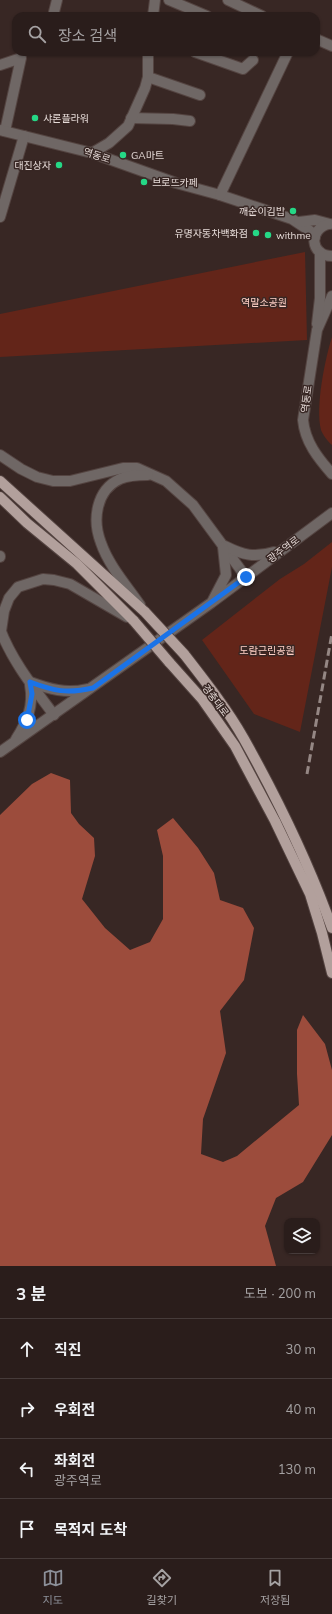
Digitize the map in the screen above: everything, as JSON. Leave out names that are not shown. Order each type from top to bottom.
[{"type":"main road","name":"경충대로","points":[[0,481],[145,612],[184,654],[212,690],[243,738],[274,797],[317,887],[332,928]]},
{"type":"main road","name":"경충대로","points":[[0,498],[27,523],[77,564],[134,620],[202,699],[235,746],[276,821],[310,894],[332,973]]},
{"type":"street","points":[[54,12],[56,0]]},
{"type":"street","points":[[154,12],[155,0]]},
{"type":"street","points":[[169,0],[198,12]]},
{"type":"street","points":[[228,0],[254,12]]},
{"type":"street","points":[[320,41],[332,46]]},
{"type":"street","points":[[0,65],[22,56]]},
{"type":"street","points":[[2,130],[24,56]]},
{"type":"street","points":[[92,153],[109,143],[128,126],[145,88],[148,77],[148,56]]},
{"type":"street","points":[[206,56],[243,69],[253,60]]},
{"type":"street","points":[[220,195],[286,56]]},
{"type":"street","points":[[148,77],[200,95]]},
{"type":"street","points":[[132,118],[173,118],[190,121]]},
{"type":"street","name":"역동로","points":[[2,130],[92,153],[176,183],[220,195],[292,218],[299,222],[315,220],[331,224]]},
{"type":"street","points":[[0,217],[24,136]]},
{"type":"street","points":[[299,222],[315,237],[314,243],[320,252],[325,255],[332,256]]},
{"type":"street","name":"역동로","points":[[315,237],[320,228],[331,224]]},
{"type":"street","points":[[317,330],[320,298],[320,252]]},
{"type":"street","name":"역동로","points":[[332,296],[317,330],[304,411],[304,428],[308,441],[332,474]]},
{"type":"street","points":[[0,455],[37,477],[53,481],[70,481],[123,468],[137,468],[166,481],[193,505],[246,577]]},
{"type":"street","points":[[145,612],[112,564],[101,544],[97,529],[96,516],[100,501],[107,488],[121,479],[149,474]]},
{"type":"street","name":"광주역로","points":[[0,752],[93,688],[332,513]]},
{"type":"street","points":[[222,544],[240,554],[261,556],[280,551]]},
{"type":"street","points":[[211,603],[226,574],[222,544]]},
{"type":"street","points":[[54,715],[8,648],[0,630],[4,611],[10,598],[18,587],[43,579],[70,584],[134,620]]},
{"type":"street","points":[[30,682],[63,692],[93,688]]},
{"type":"street","points":[[13,744],[29,714],[32,694],[30,682]]},
{"type":"green space","name":"역말소공원","points":[[305,252],[307,340],[0,357],[0,314]]},
{"type":"green space","points":[[332,337],[332,445],[321,430],[319,409],[326,358]]},
{"type":"green space","name":"도람근린공원","points":[[332,542],[332,567],[300,732],[254,714],[202,640],[280,579],[304,564]]},
{"type":"shaded area","points":[[51,773],[70,780],[71,813],[79,824],[94,838],[95,856],[82,899],[105,928],[130,950],[150,942],[163,919],[163,856],[157,830],[173,818],[198,848],[214,873],[220,900],[243,908],[254,928],[244,980],[220,1011],[226,1053],[203,1119],[201,1154],[223,1162],[237,1156],[299,1105],[297,1030],[303,1015],[325,1044],[332,1070],[332,1135],[303,1182],[276,1198],[265,1226],[276,1266],[0,1266],[0,815],[32,784]]},
{"type":"railway","points":[[307,774],[332,633]]},
{"type":"place","name":"샤론플라워","points":[[35,118]]},
{"type":"place","name":"GA마트","points":[[123,155]]},
{"type":"place","name":"대진상자","points":[[59,165]]},
{"type":"place","name":"브로뜨카페","points":[[144,182]]},
{"type":"place","name":"깨순이김밥","points":[[293,211]]},
{"type":"place","name":"유명자동차백화점","points":[[256,233]]},
{"type":"place","name":"withme","points":[[268,235]]},
{"type":"route","points":[[27,720],[32,694],[30,682],[63,692],[93,688],[246,577]]}]
